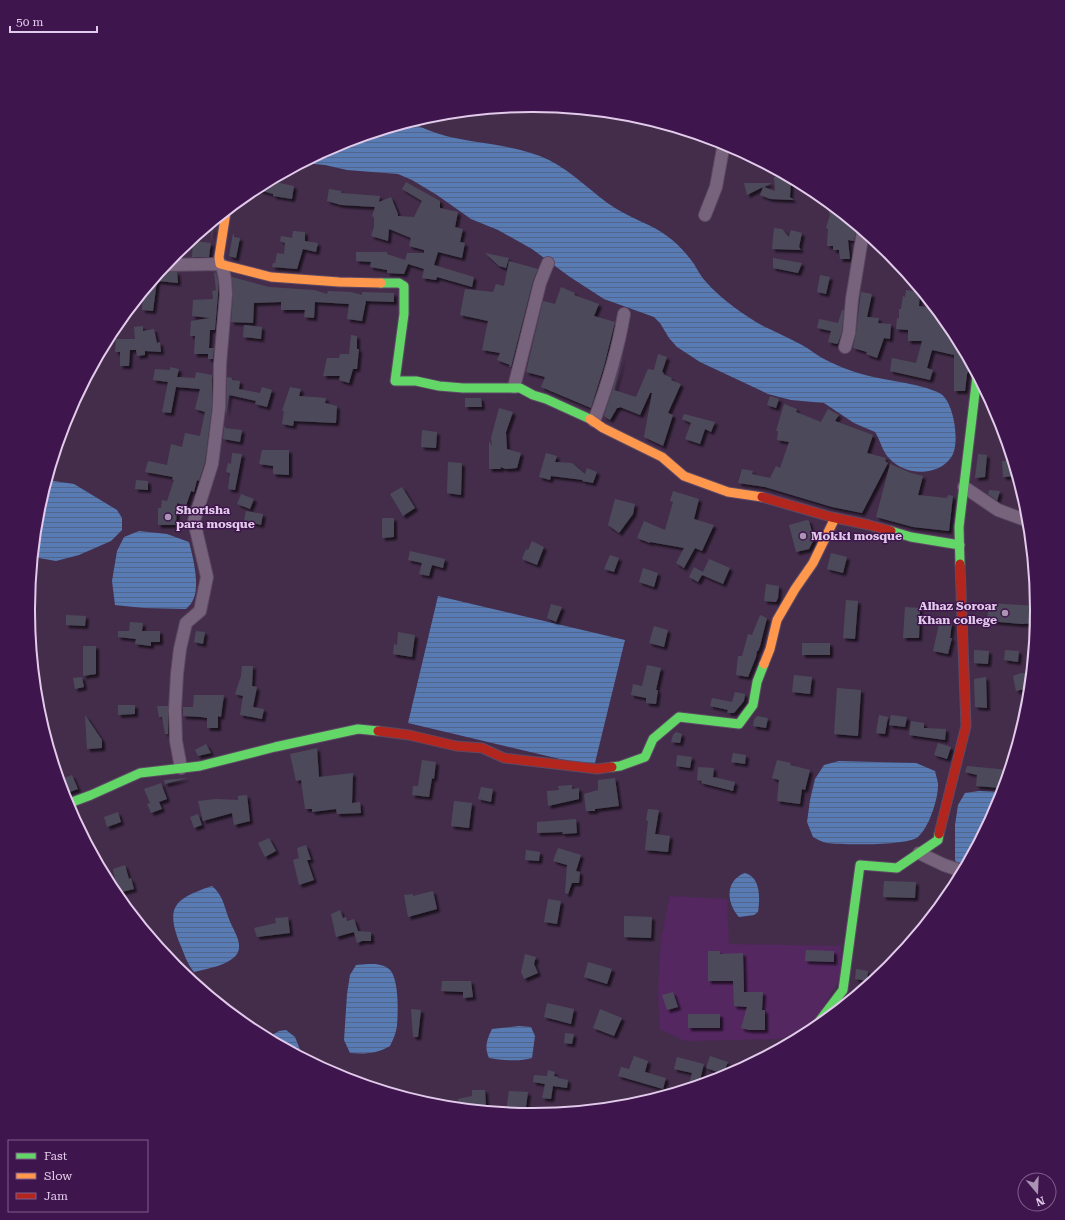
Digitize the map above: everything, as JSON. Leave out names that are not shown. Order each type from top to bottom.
[{"type":"street","points":[[705,215],[716,187],[723,150]]},
{"type":"street","points":[[181,768],[176,741],[175,710],[177,674],[180,649],[186,624],[200,611],[207,576],[194,521],[212,464],[219,408],[220,364],[226,294],[225,279],[219,257],[225,219]]},
{"type":"street","points":[[845,347],[849,333],[852,299],[862,237]]},
{"type":"street","points":[[514,388],[540,283],[548,263]]},
{"type":"street","points":[[174,265],[221,265],[271,276],[310,281],[399,283],[404,286],[405,299],[395,381],[416,381],[439,386],[463,388],[520,388],[532,396],[546,399],[594,421],[603,428],[662,457],[684,476],[728,492],[762,497],[835,518],[869,525],[911,537],[960,545]]},
{"type":"street","points":[[594,421],[610,375],[621,335],[624,314]]},
{"type":"street","points":[[829,1010],[843,990],[860,865],[897,868],[938,840],[966,726],[960,527],[976,385]]},
{"type":"street","points":[[964,487],[998,510],[1021,518]]},
{"type":"street","points":[[74,801],[140,773],[200,766],[358,728],[409,735],[456,746],[482,748],[504,758],[597,769],[620,766],[645,757],[653,739],[679,718],[739,724],[753,705],[757,682],[770,649],[777,620],[795,588],[813,563],[835,518]]},
{"type":"street","points":[[919,853],[957,869]]},
{"type":"shaded area","points":[[670,896],[727,899],[729,944],[841,946],[841,975],[822,1010],[808,1024],[794,1033],[780,1039],[685,1041],[660,1029],[658,991],[661,939]]},
{"type":"water","points":[[418,126],[446,136],[524,151],[549,160],[575,177],[615,208],[655,228],[671,239],[688,256],[703,279],[719,295],[756,322],[787,337],[843,368],[868,376],[921,386],[941,394],[946,399],[954,423],[955,442],[952,456],[939,468],[931,471],[922,472],[905,469],[897,465],[887,456],[875,432],[854,423],[824,403],[791,400],[768,394],[700,362],[677,347],[654,317],[604,299],[570,277],[532,249],[498,230],[471,219],[437,195],[412,180],[398,174],[347,170],[313,164],[342,150],[404,129]]},
{"type":"water","points":[[52,481],[74,484],[117,510],[122,518],[122,530],[111,541],[79,555],[56,561],[38,558]]},
{"type":"water","points":[[139,531],[167,534],[189,542],[195,572],[196,589],[192,602],[186,609],[144,608],[115,605],[112,581],[117,551],[124,537]]},
{"type":"water","points":[[438,596],[625,640],[594,767],[408,723]]},
{"type":"water","points":[[839,761],[916,763],[935,771],[938,783],[937,796],[929,820],[922,833],[912,840],[874,844],[827,843],[813,837],[807,822],[815,779],[824,765]]},
{"type":"water","points":[[979,791],[995,792],[979,830],[959,866],[955,860],[955,825],[958,805],[965,793]]},
{"type":"water","points":[[745,873],[750,875],[757,884],[759,895],[758,912],[754,915],[739,917],[732,905],[730,892],[734,881],[738,876]]},
{"type":"water","points":[[212,886],[219,893],[223,901],[237,937],[239,948],[237,954],[227,962],[194,972],[189,966],[175,931],[173,920],[174,912],[182,899]]},
{"type":"water","points":[[377,964],[386,967],[394,976],[398,1013],[397,1029],[390,1046],[380,1051],[370,1053],[350,1053],[344,1040],[347,994],[350,975],[356,965]]},
{"type":"water","points":[[519,1026],[531,1027],[535,1036],[532,1058],[505,1060],[489,1058],[487,1043],[492,1029]]},
{"type":"water","points":[[286,1030],[295,1037],[300,1050],[273,1034],[279,1031]]},
{"type":"building","points":[[774,177],[777,177],[791,185],[790,197],[794,200],[770,199],[760,195],[763,187],[747,195],[744,183],[772,183],[764,187],[775,191]]},
{"type":"building","points":[[406,182],[440,201],[440,208],[458,212],[455,227],[463,229],[460,242],[465,243],[462,258],[438,252],[434,265],[474,277],[472,287],[437,277],[436,280],[422,278],[424,269],[408,264],[404,274],[387,273],[387,270],[370,267],[371,262],[356,261],[356,252],[387,252],[387,254],[405,260],[407,253],[424,253],[424,250],[409,246],[411,238],[389,229],[388,241],[371,236],[374,227],[374,217],[372,216],[375,207],[341,205],[327,201],[329,189],[341,191],[341,193],[380,196],[379,202],[391,197],[398,216],[414,217],[422,201],[402,189]]},
{"type":"building","points":[[278,183],[294,186],[292,199],[273,196],[273,194],[264,191]]},
{"type":"building","points":[[828,210],[856,232],[854,241],[848,240],[850,259],[840,259],[839,250],[833,250],[833,246],[827,246],[828,229],[826,228],[830,215]]},
{"type":"building","points":[[774,228],[782,229],[789,237],[791,230],[802,233],[799,247],[801,250],[772,249]]},
{"type":"building","points":[[293,231],[305,232],[305,241],[318,243],[316,252],[303,249],[297,269],[272,267],[273,263],[275,263],[277,253],[284,254],[285,243],[280,241],[281,236],[292,238]]},
{"type":"building","points":[[233,234],[234,237],[240,238],[236,258],[229,256]]},
{"type":"building","points":[[198,242],[211,243],[209,257],[192,257],[193,247]]},
{"type":"building","points":[[485,253],[509,258],[506,268],[499,266]]},
{"type":"building","points":[[773,258],[802,263],[798,273],[773,268]]},
{"type":"building","points":[[509,261],[538,269],[533,281],[511,367],[509,367],[510,365],[497,360],[500,353],[482,350],[488,321],[460,315],[465,289],[493,292],[496,284],[504,286]]},
{"type":"building","points":[[168,272],[177,272],[178,283],[159,281]]},
{"type":"building","points":[[214,272],[216,273],[218,280],[218,294],[215,330],[210,330],[209,348],[214,348],[213,359],[208,359],[208,354],[194,354],[195,336],[190,336],[191,321],[210,318],[192,316],[193,300],[213,299],[212,291],[216,290]]},
{"type":"building","points":[[820,275],[830,277],[826,294],[817,292]]},
{"type":"building","points":[[232,277],[269,287],[314,290],[327,294],[328,291],[351,292],[362,295],[362,292],[394,293],[394,302],[366,301],[362,321],[347,319],[349,304],[315,302],[314,318],[304,317],[305,310],[281,310],[281,302],[254,303],[253,323],[231,322],[233,295]]},
{"type":"building","points":[[157,284],[153,311],[142,310],[143,301]]},
{"type":"building","points":[[561,287],[575,293],[574,295],[599,304],[594,316],[615,322],[604,366],[591,408],[541,387],[545,377],[526,372],[543,301],[555,304]]},
{"type":"building","points":[[906,290],[914,291],[920,298],[919,306],[927,307],[946,334],[969,371],[965,391],[954,391],[954,355],[932,350],[927,368],[933,370],[930,380],[890,371],[892,358],[916,363],[922,341],[908,341],[908,330],[896,329],[897,318],[899,319],[899,309],[901,309],[903,296],[905,297]]},
{"type":"building","points":[[861,292],[872,294],[867,317],[879,318],[878,323],[891,324],[890,339],[884,338],[877,358],[866,354],[867,352],[853,348]]},
{"type":"building","points":[[842,310],[844,310],[842,332],[838,343],[828,342],[831,331],[817,328],[819,319],[838,323]]},
{"type":"building","points":[[244,325],[262,327],[261,339],[243,337]]},
{"type":"building","points":[[143,326],[143,331],[154,329],[157,343],[160,342],[161,352],[145,351],[145,355],[137,356],[136,350],[130,350],[129,366],[120,366],[120,352],[115,352],[116,339],[135,339],[134,327]]},
{"type":"building","points":[[351,335],[357,336],[357,349],[359,349],[357,369],[353,369],[349,383],[339,380],[340,376],[323,376],[327,358],[339,358],[340,354],[349,354]]},
{"type":"building","points":[[624,352],[614,390],[636,397],[648,369],[654,370],[658,354],[667,357],[662,372],[664,373],[663,374],[672,378],[671,380],[681,384],[668,413],[673,415],[663,446],[644,437],[652,393],[650,393],[640,415],[620,407],[617,408],[610,420],[604,416]]},
{"type":"building","points":[[170,367],[179,369],[177,377],[195,378],[196,372],[212,375],[212,407],[205,462],[199,481],[197,480],[194,492],[191,491],[186,506],[177,503],[176,525],[158,525],[158,508],[161,508],[162,500],[167,501],[174,480],[172,479],[173,477],[145,472],[148,461],[167,465],[171,444],[182,447],[185,433],[200,436],[205,412],[195,409],[200,389],[176,387],[171,413],[162,412],[168,382],[153,380],[155,369],[170,370]]},
{"type":"building","points":[[227,377],[232,378],[232,380],[240,381],[239,389],[260,393],[262,387],[272,390],[267,407],[255,404],[256,401],[229,395],[226,416]]},
{"type":"building","points":[[290,387],[301,389],[299,396],[326,398],[325,403],[337,406],[336,423],[294,421],[293,426],[282,424],[284,411],[282,411]]},
{"type":"building","points":[[770,396],[779,399],[776,408],[767,405]]},
{"type":"building","points":[[465,398],[481,398],[482,407],[465,407]]},
{"type":"building","points":[[784,404],[797,409],[796,412],[821,422],[828,409],[839,415],[835,421],[873,435],[867,453],[886,458],[885,461],[888,463],[862,513],[832,507],[765,487],[738,483],[742,469],[753,471],[752,474],[770,478],[776,466],[780,468],[789,442],[777,440],[778,431],[776,431]]},
{"type":"building","points":[[499,408],[513,412],[506,432],[507,449],[521,453],[517,468],[506,469],[500,467],[501,469],[489,469],[489,441],[492,446],[491,438]]},
{"type":"building","points":[[684,414],[715,422],[711,432],[705,429],[700,444],[685,439],[691,423],[682,419]]},
{"type":"building","points":[[224,425],[225,428],[242,430],[240,442],[223,439]]},
{"type":"building","points":[[422,430],[437,432],[436,448],[421,447]]},
{"type":"building","points":[[262,450],[289,450],[289,475],[273,474],[273,466],[259,464]]},
{"type":"building","points":[[232,453],[242,454],[235,490],[228,489],[230,473],[226,472],[228,463],[231,464]]},
{"type":"building","points":[[546,453],[557,456],[555,462],[572,463],[585,474],[587,468],[597,472],[593,483],[582,481],[583,480],[551,476],[550,480],[539,477]]},
{"type":"building","points":[[978,454],[987,455],[985,477],[975,478]]},
{"type":"building","points":[[1007,460],[1012,476],[1003,477],[1002,461]]},
{"type":"building","points":[[448,462],[462,463],[461,495],[447,493]]},
{"type":"building","points":[[890,464],[911,473],[923,476],[918,495],[947,498],[948,495],[953,496],[949,531],[913,527],[876,517]]},
{"type":"building","points":[[136,480],[148,481],[148,490],[135,489]]},
{"type":"building","points":[[402,487],[415,508],[403,516],[390,494]]},
{"type":"building","points":[[989,490],[1000,491],[997,501],[988,494]]},
{"type":"building","points":[[673,491],[699,499],[694,519],[714,525],[702,551],[695,548],[684,568],[676,563],[684,548],[650,543],[637,538],[644,521],[665,530],[673,502],[670,501]]},
{"type":"building","points":[[241,494],[254,499],[250,509],[237,504]]},
{"type":"building","points":[[615,499],[635,504],[633,514],[619,533],[608,525]]},
{"type":"building","points":[[246,511],[263,514],[261,525],[244,521]]},
{"type":"building","points":[[382,518],[394,518],[394,537],[382,538]]},
{"type":"building","points":[[807,520],[809,521],[814,539],[809,549],[796,552],[789,525]]},
{"type":"building","points":[[532,541],[544,547],[537,565],[522,559],[526,549],[528,550]]},
{"type":"building","points":[[410,551],[445,559],[443,568],[432,565],[429,576],[419,574],[422,563],[408,560]]},
{"type":"building","points":[[831,553],[847,557],[843,573],[827,569]]},
{"type":"building","points":[[610,555],[619,558],[614,572],[604,569]]},
{"type":"building","points":[[709,559],[730,568],[723,584],[702,575],[698,582],[689,577],[694,567],[703,572]]},
{"type":"building","points":[[643,568],[658,573],[654,587],[639,582]]},
{"type":"building","points":[[766,584],[779,586],[778,598],[776,602],[764,601]]},
{"type":"building","points":[[846,600],[858,601],[855,639],[843,638]]},
{"type":"building","name":"Alhaz Soroar Khan college","points":[[989,603],[1030,606],[1030,623],[987,621]]},
{"type":"building","points":[[551,604],[562,607],[556,622],[547,618]]},
{"type":"building","points":[[905,607],[920,608],[919,638],[903,638]]},
{"type":"building","points":[[66,615],[86,616],[85,626],[66,625]]},
{"type":"building","points":[[760,615],[767,618],[760,646],[748,677],[736,675],[738,656],[742,656],[748,634],[752,635]]},
{"type":"building","points":[[940,620],[952,623],[950,638],[952,638],[948,654],[933,651]]},
{"type":"building","points":[[130,622],[143,623],[142,631],[160,631],[160,642],[151,642],[151,646],[135,644],[136,639],[118,637],[118,631],[129,631]]},
{"type":"building","points":[[654,626],[668,630],[664,647],[649,643]]},
{"type":"building","points":[[196,631],[205,632],[203,644],[194,642]]},
{"type":"building","points":[[398,632],[415,635],[412,657],[393,654],[394,644],[397,645]]},
{"type":"building","points":[[802,643],[830,643],[830,655],[802,655]]},
{"type":"building","points":[[83,646],[96,646],[96,674],[83,676]]},
{"type":"building","points":[[974,650],[989,651],[988,664],[974,663]]},
{"type":"building","points":[[1005,650],[1019,651],[1018,662],[1004,660]]},
{"type":"building","points":[[647,665],[661,668],[656,690],[658,690],[656,704],[646,703],[646,698],[631,695],[633,684],[642,686]]},
{"type":"building","points":[[242,666],[253,666],[252,686],[257,687],[253,707],[264,709],[262,719],[240,715],[243,696],[235,694],[241,676]]},
{"type":"building","points":[[1026,673],[1023,689],[1016,691],[1013,676]]},
{"type":"building","points":[[794,675],[812,677],[810,694],[792,692]]},
{"type":"building","points":[[82,677],[84,687],[75,689],[73,678]]},
{"type":"building","points":[[986,677],[987,708],[975,707],[974,679]]},
{"type":"building","points":[[837,688],[861,690],[858,736],[834,734]]},
{"type":"building","points":[[735,692],[745,694],[744,701],[734,713],[727,713],[728,710],[710,706],[712,698],[732,702]]},
{"type":"building","points":[[194,695],[224,695],[221,717],[218,716],[218,728],[207,728],[207,718],[183,716],[183,707],[193,707]]},
{"type":"building","points":[[118,705],[135,705],[135,714],[118,715]]},
{"type":"building","points":[[157,706],[168,706],[168,734],[165,734],[162,717],[159,717]]},
{"type":"building","points":[[85,715],[102,740],[102,748],[87,749]]},
{"type":"building","points":[[879,715],[888,717],[885,734],[876,733]]},
{"type":"building","points":[[891,715],[907,717],[905,727],[889,725]]},
{"type":"building","points":[[757,716],[768,718],[766,728],[753,726],[754,720]]},
{"type":"building","points":[[911,721],[924,723],[924,728],[946,729],[945,740],[909,735]]},
{"type":"building","points":[[676,732],[682,734],[680,743],[671,742],[673,735]]},
{"type":"building","points":[[938,743],[951,747],[947,759],[934,755]]},
{"type":"building","points":[[206,744],[211,753],[198,756],[195,750]]},
{"type":"building","points":[[317,748],[319,777],[353,773],[352,803],[360,802],[361,813],[337,814],[336,809],[312,812],[312,809],[305,809],[301,780],[296,781],[290,754]]},
{"type":"building","points":[[733,753],[746,755],[745,764],[731,762]]},
{"type":"building","points":[[677,755],[692,757],[690,768],[676,766]]},
{"type":"building","points":[[422,760],[436,762],[434,779],[432,778],[429,797],[412,795],[413,786],[418,786]]},
{"type":"building","points":[[777,760],[810,770],[805,790],[802,789],[800,804],[777,801],[779,780],[772,778]]},
{"type":"building","points":[[967,766],[1004,770],[997,788],[976,786],[977,775],[965,772]]},
{"type":"building","points":[[698,767],[714,768],[713,777],[735,782],[733,791],[701,783],[702,781],[697,780]]},
{"type":"building","points":[[72,775],[78,789],[70,792],[64,778]]},
{"type":"building","points":[[188,778],[165,784],[164,780]]},
{"type":"building","points":[[615,778],[619,806],[595,809],[595,811],[586,811],[584,794],[598,790],[598,780]]},
{"type":"building","points":[[161,783],[167,799],[159,802],[162,809],[151,813],[147,804],[150,803],[144,789]]},
{"type":"building","points":[[572,785],[572,789],[579,788],[579,799],[548,806],[547,791],[559,790],[558,786]]},
{"type":"building","points":[[481,787],[493,789],[491,802],[478,799]]},
{"type":"building","points":[[247,795],[250,821],[234,825],[232,813],[203,821],[198,801],[216,799],[238,800],[238,796]]},
{"type":"building","points":[[454,801],[472,803],[469,828],[451,826]]},
{"type":"building","points":[[648,809],[659,810],[655,834],[670,836],[668,852],[645,850]]},
{"type":"building","points":[[118,812],[121,822],[107,827],[104,817]]},
{"type":"building","points":[[198,814],[202,825],[194,828],[190,817]]},
{"type":"building","points":[[576,819],[577,833],[537,833],[537,822]]},
{"type":"building","points":[[269,838],[276,851],[265,857],[258,843]]},
{"type":"building","points":[[306,845],[311,860],[307,860],[314,880],[299,885],[293,860],[299,858],[297,848]]},
{"type":"building","points":[[558,848],[581,855],[576,871],[580,872],[579,883],[572,883],[568,894],[565,893],[567,865],[553,861]]},
{"type":"building","points":[[526,850],[540,852],[539,861],[525,860]]},
{"type":"building","points":[[125,865],[134,889],[123,892],[115,880],[113,869]]},
{"type":"building","points":[[884,881],[916,882],[915,898],[883,897]]},
{"type":"building","points":[[433,891],[437,909],[408,917],[404,895],[413,894],[413,896]]},
{"type":"building","points":[[548,899],[561,901],[557,924],[544,922]]},
{"type":"building","points":[[340,910],[343,918],[346,917],[347,921],[354,919],[357,931],[371,932],[371,941],[362,941],[357,943],[354,932],[336,937],[331,914]]},
{"type":"building","points":[[624,916],[652,917],[651,938],[624,937]]},
{"type":"building","points":[[288,917],[290,933],[257,937],[254,928],[276,923],[275,918]]},
{"type":"building","points":[[806,950],[834,951],[834,962],[805,961]]},
{"type":"building","points":[[708,951],[720,951],[720,954],[743,953],[744,992],[763,992],[762,1010],[765,1010],[765,1030],[749,1030],[741,1028],[747,1007],[734,1006],[733,981],[708,981]]},
{"type":"building","points":[[525,954],[536,957],[534,964],[538,973],[524,979],[521,972]]},
{"type":"building","points":[[588,962],[612,969],[607,984],[584,977]]},
{"type":"building","points":[[856,969],[868,971],[867,978],[865,981],[855,979]]},
{"type":"building","points":[[442,981],[471,981],[473,997],[463,998],[463,992],[441,991]]},
{"type":"building","points":[[673,992],[678,1007],[667,1010],[662,995]]},
{"type":"building","points":[[547,1003],[574,1009],[571,1024],[544,1017]]},
{"type":"building","points":[[411,1009],[421,1010],[418,1037],[413,1037]]},
{"type":"building","points":[[600,1009],[622,1018],[614,1036],[593,1028]]},
{"type":"building","points":[[688,1014],[720,1014],[720,1028],[688,1028]]},
{"type":"building","points":[[565,1033],[574,1034],[572,1044],[564,1043]]},
{"type":"building","points":[[634,1056],[648,1061],[645,1072],[666,1078],[663,1089],[618,1076],[621,1067],[629,1069]]},
{"type":"building","points":[[710,1056],[728,1062],[725,1069],[717,1072],[706,1068]]},
{"type":"building","points":[[677,1057],[704,1064],[701,1078],[689,1082],[692,1073],[674,1069]]},
{"type":"building","points":[[548,1070],[555,1072],[554,1076],[558,1078],[568,1080],[567,1088],[553,1086],[551,1099],[542,1098],[545,1084],[533,1082],[534,1075],[547,1076]]},
{"type":"building","points":[[472,1090],[485,1090],[486,1105],[459,1102],[458,1099],[472,1096]]},
{"type":"building","points":[[509,1091],[528,1092],[526,1108],[507,1106]]},
{"type":"traffic: fast","points":[[381,283],[399,283],[404,286],[404,314],[395,381],[416,381],[439,386],[463,388],[520,388],[590,419]]},
{"type":"traffic: fast","points":[[960,564],[959,527],[976,385]]},
{"type":"traffic: fast","points":[[891,531],[911,537],[960,545]]},
{"type":"traffic: fast","points":[[612,767],[620,766],[645,757],[653,739],[679,717],[739,724],[753,705],[757,682],[764,664]]},
{"type":"traffic: fast","points":[[74,802],[140,773],[200,766],[275,747],[358,729],[378,731]]},
{"type":"traffic: fast","points":[[828,1010],[843,990],[860,865],[897,868],[938,840],[939,834]]},
{"type":"traffic: slow","points":[[225,219],[219,257],[220,264],[271,277],[339,282],[381,283]]},
{"type":"traffic: slow","points":[[590,419],[603,428],[662,457],[684,476],[728,492],[762,497]]},
{"type":"traffic: slow","points":[[764,664],[770,649],[777,620],[795,589],[813,563],[835,518]]},
{"type":"traffic: jam","points":[[762,497],[831,517],[891,531]]},
{"type":"traffic: jam","points":[[939,834],[966,726],[960,564]]},
{"type":"traffic: jam","points":[[378,731],[409,735],[456,746],[482,748],[504,758],[597,769],[612,767]]},
{"type":"place","name":"Shorisha para mosque","points":[[168,517]]},
{"type":"place","name":"Mokki mosque","points":[[803,536]]},
{"type":"place","name":"Alhaz Soroar Khan college","points":[[1005,613]]}]
